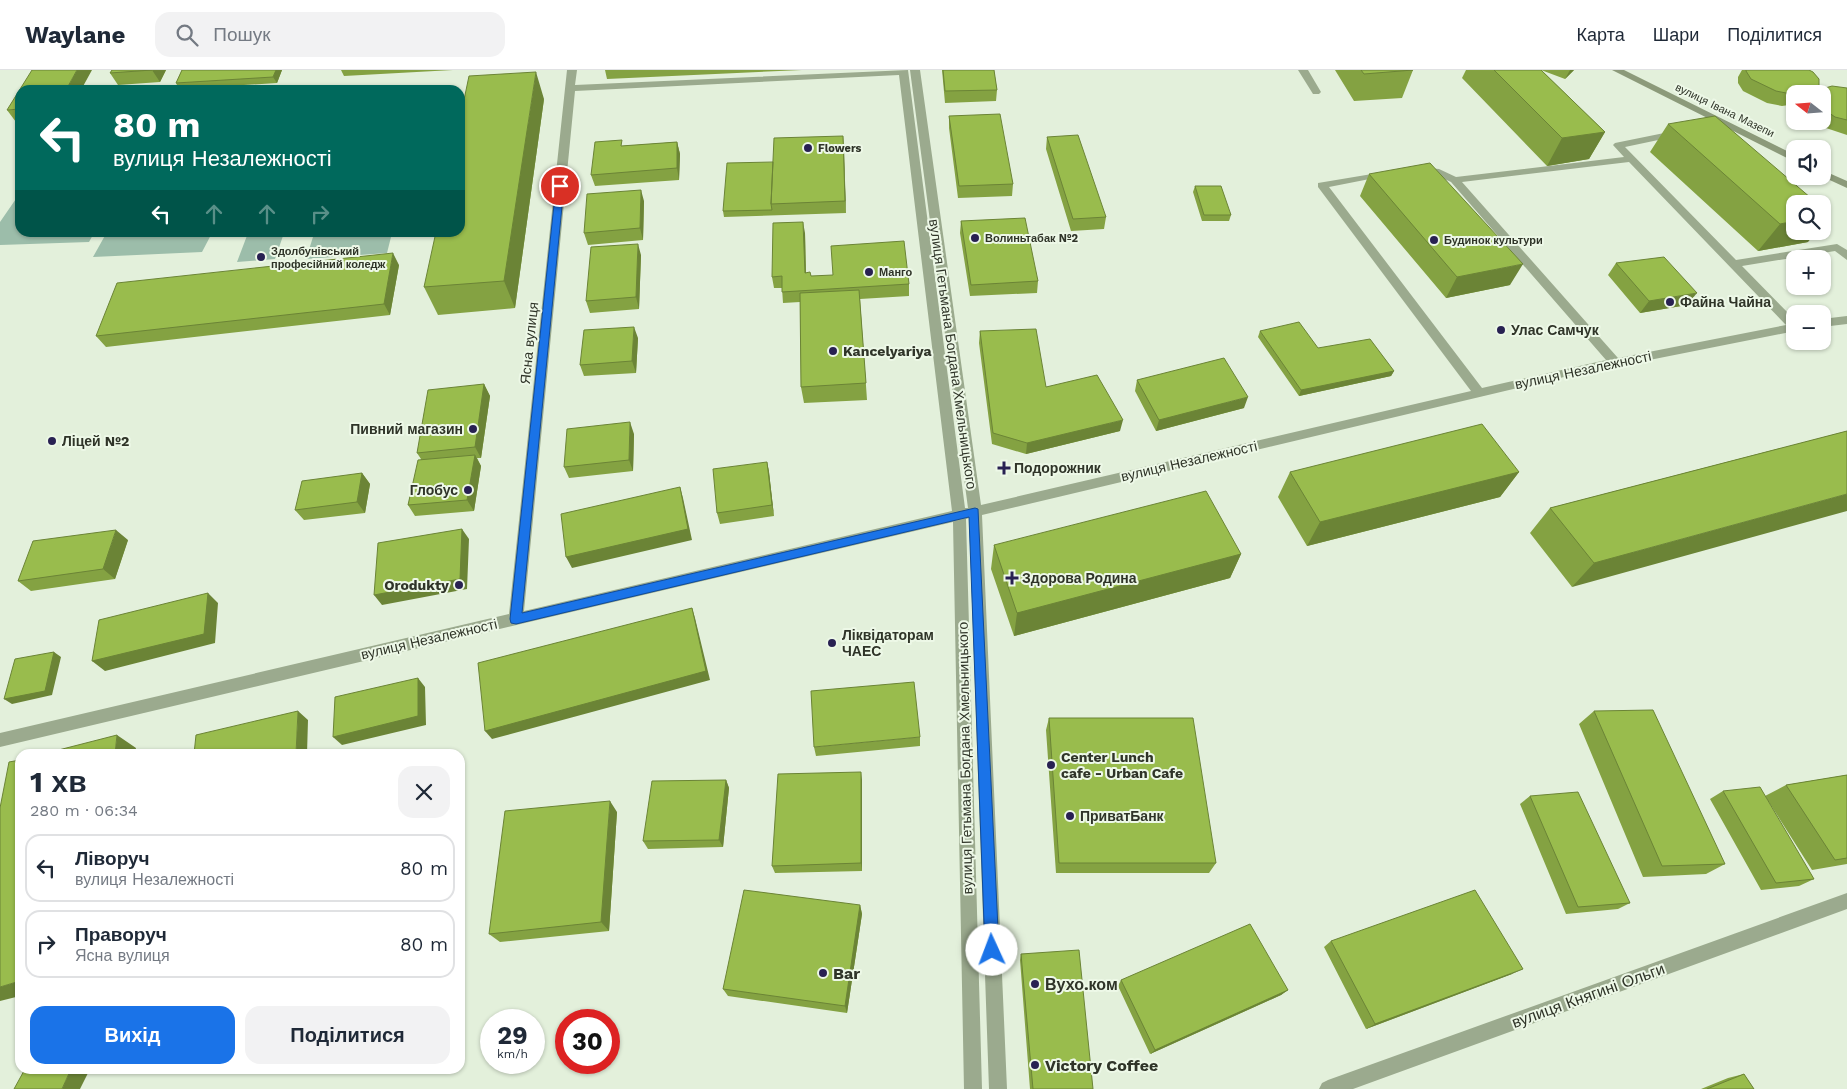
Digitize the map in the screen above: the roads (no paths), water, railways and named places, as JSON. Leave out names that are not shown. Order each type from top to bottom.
[{"type":"main road","name":"вулиця Івана Мазепи","points":[[1617,70],[1786,154]]},
{"type":"main road","points":[[1831,177],[1847,185]]},
{"type":"street","name":"Ясна вулиця","points":[[516,619],[572,70]]},
{"type":"street","points":[[1303,70],[1316,92]]},
{"type":"street","points":[[570,88],[907,71]]},
{"type":"street","name":"вулиця Гетьмана Богдана Хмельницького","points":[[907,71],[975,512],[998,1089]]},
{"type":"street","name":"вулиця Гетьмана Богдана Хмельницького","points":[[907,71],[959,515],[973,1089]]},
{"type":"street","points":[[1724,123],[1618,145],[1786,318]]},
{"type":"street","points":[[1455,180],[1630,159]]},
{"type":"street","points":[[1413,168],[1435,171],[1455,180],[1615,363]]},
{"type":"street","points":[[1395,171],[1322,185],[1478,393]]},
{"type":"street","points":[[1733,264],[1837,247],[1847,256]]},
{"type":"street","points":[[1831,322],[1847,320]]},
{"type":"street","name":"вулиця Незалежності","points":[[0,740],[1478,393],[1786,329]]},
{"type":"street","name":"вулиця Княгині Ольги","points":[[1328,1089],[1847,901]]},
{"type":"place","name":"Flowers","points":[[808,148]]},
{"type":"place","name":"Волиньтабак №2","points":[[975,238]]},
{"type":"place","name":"Будинок культури","points":[[1434,240]]},
{"type":"place","name":"Здолбунівський професійний коледж","points":[[261,257]]},
{"type":"place","name":"Манго","points":[[869,272]]},
{"type":"place","name":"Файна Чайна","points":[[1670,302]]},
{"type":"place","name":"Улас Самчук","points":[[1501,330]]},
{"type":"place","name":"Kancelyariya","points":[[833,351]]},
{"type":"place","name":"Пивний магазин","points":[[473,429]]},
{"type":"place","name":"Ліцей №2","points":[[52,441]]},
{"type":"place","name":"Подорожник","points":[[1004,468]]},
{"type":"place","name":"Глобус","points":[[468,490]]},
{"type":"place","name":"Здорова Родина","points":[[1012,578]]},
{"type":"place","name":"Orodukty","points":[[459,585]]},
{"type":"place","name":"Ліквідаторам ЧАЕС","points":[[832,643]]},
{"type":"place","name":"Center Lunch cafe - Urban Cafe","points":[[1051,765]]},
{"type":"place","name":"ПриватБанк","points":[[1070,816]]},
{"type":"place","name":"Bar","points":[[823,973]]},
{"type":"place","name":"Вухо.ком","points":[[1035,984]]},
{"type":"place","name":"Victory Coffee","points":[[1035,1065]]}]
